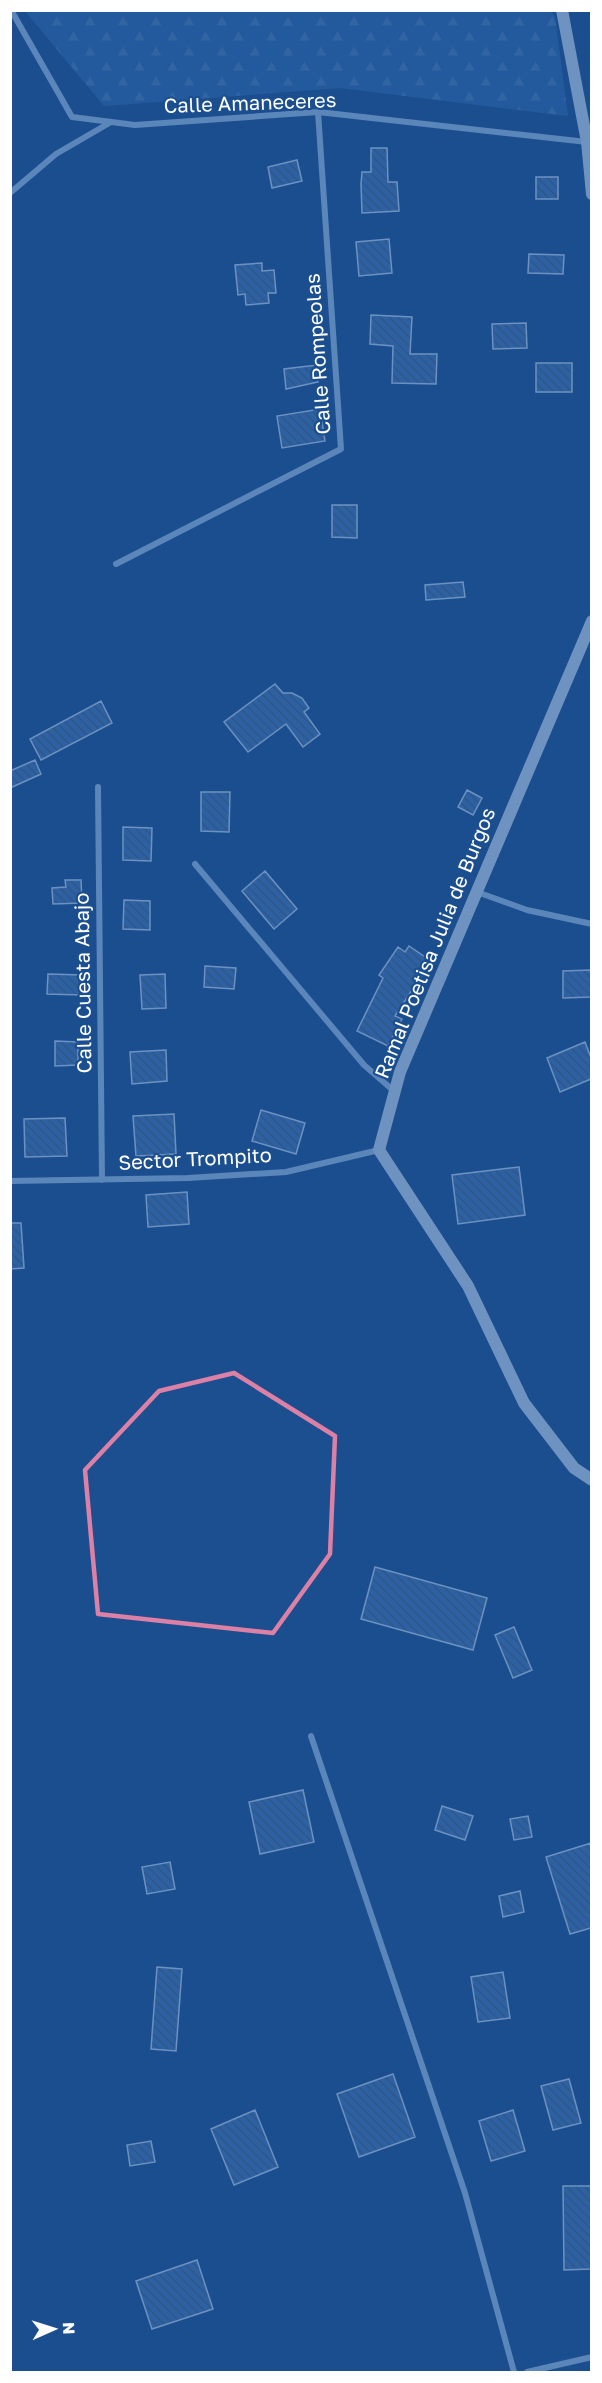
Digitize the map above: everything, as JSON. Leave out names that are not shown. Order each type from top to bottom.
[{"type":"street","name":"Calle Amaneceres","points":[[11,10],[72,117],[135,125],[318,112],[587,142]]},
{"type":"street","points":[[562,10],[587,142],[591,194]]},
{"type":"street","name":"Calle Rompeolas","points":[[116,564],[341,449],[318,112]]},
{"type":"street","points":[[10,193],[56,154],[111,122]]},
{"type":"street","name":"Ramal Poetisa Julia de Burgos","points":[[379,1150],[400,1072],[591,621]]},
{"type":"street","name":"Calle Cuesta Abajo","points":[[98,787],[102,1180]]},
{"type":"street","points":[[195,864],[364,1065],[395,1091]]},
{"type":"street","points":[[476,891],[527,910],[591,924]]},
{"type":"street","points":[[379,1150],[468,1286],[524,1403],[574,1468],[591,1480]]},
{"type":"street","name":"Sector Trompito","points":[[10,1181],[188,1178],[286,1172],[379,1150]]},
{"type":"street","points":[[311,1736],[461,2182],[514,2373]]},
{"type":"street","points":[[527,2373],[591,2357]]},
{"type":"highlighted area","points":[[234,1373],[335,1436],[330,1554],[273,1633],[98,1614],[85,1470],[159,1391]]},
{"type":"green space","points":[[25,11],[551,11],[555,17],[568,116],[340,88],[104,106]]},
{"type":"building","points":[[371,148],[387,148],[388,182],[397,182],[399,211],[362,213],[362,172],[371,172]]},
{"type":"building","points":[[297,160],[302,181],[272,188],[268,167]]},
{"type":"building","points":[[536,177],[558,177],[558,199],[536,199]]},
{"type":"building","points":[[389,239],[392,273],[359,276],[356,242]]},
{"type":"building","points":[[529,254],[564,255],[563,274],[528,273]]},
{"type":"building","points":[[262,263],[262,271],[274,270],[276,293],[268,293],[269,303],[246,305],[245,294],[238,295],[235,265]]},
{"type":"building","points":[[371,315],[412,317],[410,354],[437,354],[436,384],[392,383],[393,346],[370,344]]},
{"type":"building","points":[[526,323],[527,348],[493,349],[492,324]]},
{"type":"building","points":[[536,363],[572,363],[572,392],[536,392]]},
{"type":"building","points":[[317,365],[318,382],[286,389],[284,369]]},
{"type":"building","points":[[320,409],[325,441],[282,448],[277,416]]},
{"type":"building","points":[[332,505],[357,505],[357,538],[332,537]]},
{"type":"building","points":[[463,582],[465,597],[426,600],[425,585]]},
{"type":"building","points":[[275,684],[283,693],[292,693],[302,698],[309,708],[304,712],[320,734],[303,747],[286,724],[248,752],[224,722]]},
{"type":"building","points":[[101,701],[112,723],[41,760],[30,739]]},
{"type":"building","points":[[35,760],[41,774],[10,788],[10,771]]},
{"type":"building","points":[[467,790],[482,798],[473,815],[458,807]]},
{"type":"building","points":[[201,792],[230,792],[229,832],[201,831]]},
{"type":"building","points":[[123,827],[152,828],[151,861],[123,860]]},
{"type":"building","points":[[265,871],[297,909],[274,929],[242,891]]},
{"type":"building","points":[[65,880],[81,880],[82,903],[53,904],[52,888],[66,887]]},
{"type":"building","points":[[124,900],[150,901],[150,930],[123,929]]},
{"type":"building","points":[[409,946],[431,961],[395,1016],[402,1019],[388,1046],[357,1031],[383,978],[379,975],[398,947],[405,952]]},
{"type":"building","points":[[205,966],[236,968],[234,989],[204,987]]},
{"type":"building","points":[[591,970],[591,997],[563,998],[563,971]]},
{"type":"building","points":[[48,974],[82,975],[81,995],[47,994]]},
{"type":"building","points":[[165,974],[166,1008],[142,1009],[140,975]]},
{"type":"building","points":[[55,1041],[78,1042],[78,1065],[55,1066]]},
{"type":"building","points":[[585,1042],[591,1058],[591,1079],[560,1092],[547,1058]]},
{"type":"building","points":[[166,1050],[167,1081],[132,1084],[130,1052]]},
{"type":"building","points":[[261,1110],[305,1123],[296,1154],[252,1141]]},
{"type":"building","points":[[174,1114],[176,1154],[136,1156],[133,1116]]},
{"type":"building","points":[[65,1118],[67,1156],[25,1157],[24,1119]]},
{"type":"building","points":[[519,1167],[525,1215],[458,1224],[452,1175]]},
{"type":"building","points":[[187,1192],[189,1224],[148,1227],[146,1195]]},
{"type":"building","points":[[10,1223],[21,1223],[24,1268],[10,1269]]},
{"type":"building","points":[[375,1567],[487,1598],[473,1650],[361,1619]]},
{"type":"building","points":[[514,1627],[532,1670],[513,1678],[495,1635]]},
{"type":"building","points":[[303,1790],[314,1842],[260,1854],[249,1802]]},
{"type":"building","points":[[442,1806],[473,1816],[465,1840],[435,1830]]},
{"type":"building","points":[[528,1816],[532,1837],[514,1840],[510,1819]]},
{"type":"building","points":[[591,1843],[591,1928],[570,1934],[546,1857]]},
{"type":"building","points":[[170,1862],[175,1889],[147,1894],[142,1867]]},
{"type":"building","points":[[520,1891],[524,1912],[503,1917],[499,1896]]},
{"type":"building","points":[[157,1967],[182,1969],[176,2051],[151,2049]]},
{"type":"building","points":[[503,1972],[510,2018],[478,2022],[471,1977]]},
{"type":"building","points":[[393,2074],[415,2137],[359,2157],[337,2094]]},
{"type":"building","points":[[569,2079],[581,2123],[553,2130],[541,2086]]},
{"type":"building","points":[[255,2110],[278,2167],[234,2185],[211,2129]]},
{"type":"building","points":[[513,2110],[525,2151],[491,2161],[479,2121]]},
{"type":"building","points":[[151,2141],[155,2162],[130,2166],[127,2145]]},
{"type":"building","points":[[563,2186],[591,2186],[591,2269],[564,2270]]},
{"type":"building","points":[[197,2260],[213,2309],[152,2329],[136,2281]]}]
